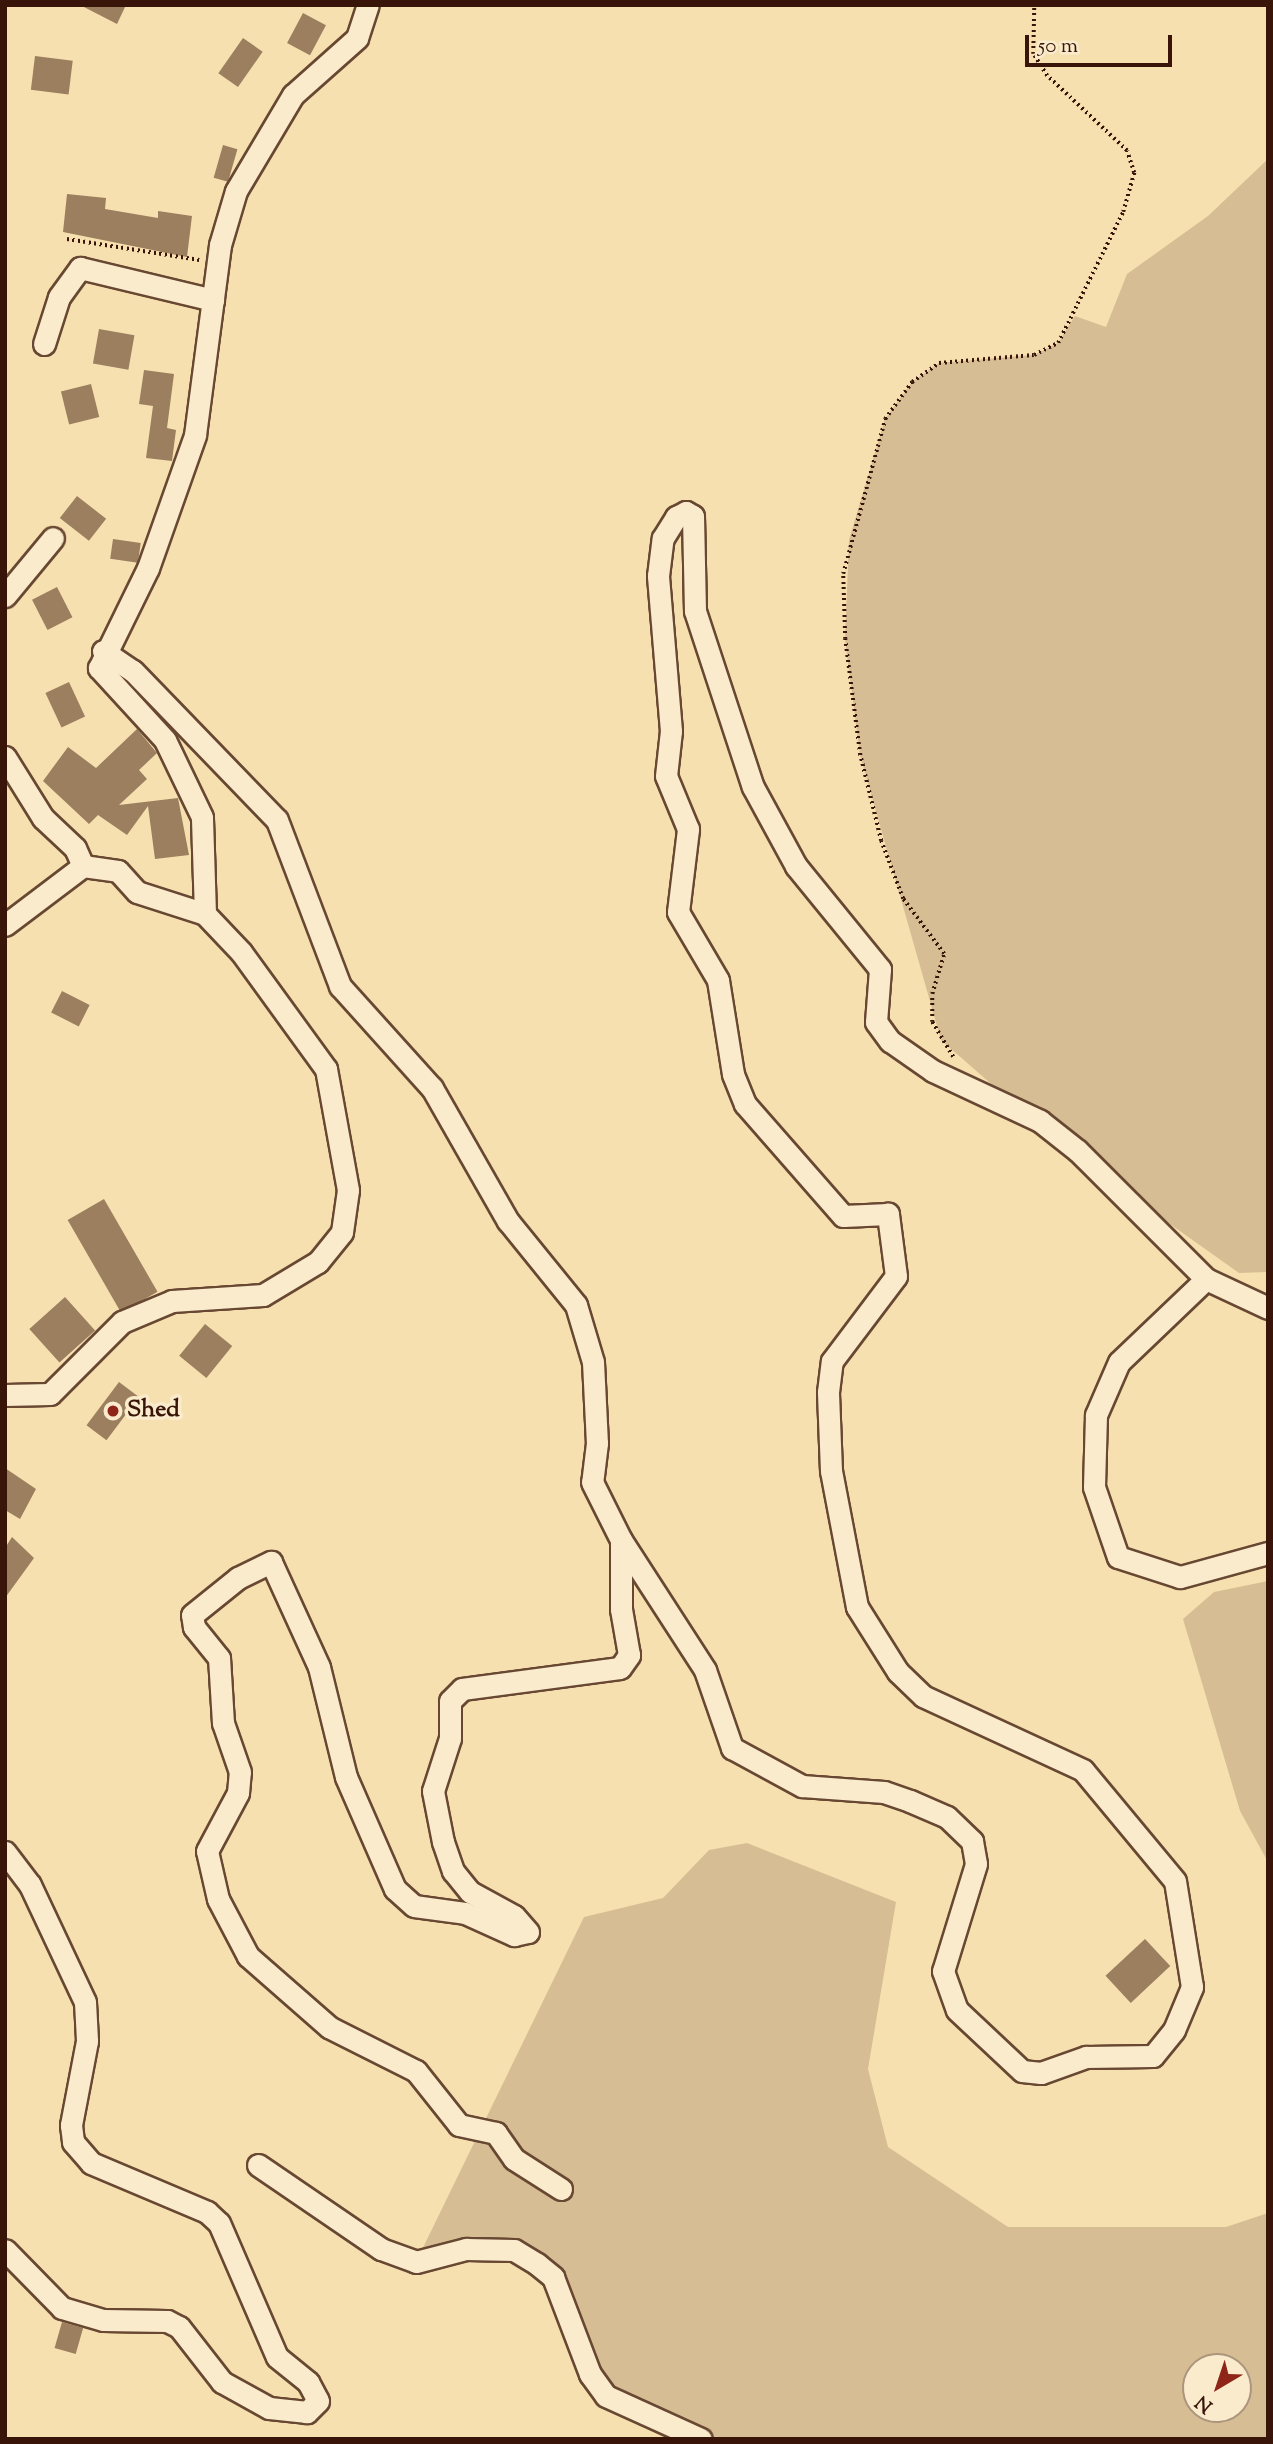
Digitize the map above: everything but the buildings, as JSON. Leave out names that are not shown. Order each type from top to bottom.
[{"type":"street","points":[[205,914],[202,817],[165,740],[107,681],[99,668],[103,651],[148,568],[195,435],[218,264],[236,191],[293,95],[357,38],[368,5]]},
{"type":"street","points":[[44,344],[59,297],[80,268],[213,300]]},
{"type":"street","points":[[103,651],[133,671],[277,820],[340,986],[432,1088],[508,1221],[576,1305],[593,1362],[597,1443],[592,1482],[621,1540],[705,1670],[732,1748],[802,1786],[884,1791],[910,1801],[947,1817],[972,1841],[976,1864],[943,1971],[957,2010],[1004,2060],[1022,2071],[1041,2073],[1086,2057],[1153,2056],[1174,2030],[1192,1987],[1174,1881],[1083,1770],[923,1696],[898,1672],[857,1607],[831,1471],[828,1392],[832,1361],[896,1276],[888,1214],[843,1216],[746,1104],[733,1074],[718,979],[678,912],[688,829],[666,776],[671,731],[658,576],[663,538],[686,512],[693,516],[695,611],[752,787],[796,866],[880,969],[876,1022],[890,1041],[933,1071],[1040,1121],[1079,1151],[1206,1279],[1268,1308]]},
{"type":"street","points":[[5,596],[53,538]]},
{"type":"street","points":[[5,757],[43,818],[75,848],[83,866]]},
{"type":"street","points":[[5,925],[83,866],[118,871],[137,892],[205,914],[241,952],[326,1069],[348,1189],[342,1232],[317,1262],[263,1295],[172,1301],[122,1322],[50,1394],[5,1395]]},
{"type":"street","points":[[1206,1279],[1119,1362],[1096,1415],[1094,1486],[1118,1557],[1180,1577],[1268,1553]]},
{"type":"street","points":[[561,2189],[514,2159],[496,2133],[459,2125],[416,2071],[329,2027],[248,1956],[218,1899],[207,1851],[238,1793],[240,1772],[223,1723],[219,1658],[194,1627],[192,1615],[238,1578],[271,1562],[320,1667],[346,1777],[395,1889],[414,1906],[466,1913],[514,1935],[528,1932],[514,1916],[470,1892],[453,1871],[443,1842],[433,1791],[450,1738],[450,1701],[462,1689],[620,1668],[629,1655],[621,1609],[621,1540]]},
{"type":"street","points":[[5,1852],[30,1885],[85,2001],[86,2041],[71,2125],[73,2142],[91,2163],[207,2212],[219,2223],[277,2357],[307,2382],[318,2401],[307,2412],[269,2408],[222,2382],[179,2327],[167,2320],[103,2320],[62,2308],[5,2250]]},
{"type":"street","points":[[258,2165],[381,2249],[415,2262],[466,2249],[514,2250],[537,2264],[553,2277],[590,2374],[606,2396],[701,2439]]},
{"type":"path","points":[[957,1062],[932,1022],[932,994],[944,954],[903,899],[881,841],[860,755],[845,639],[843,574],[885,419],[912,382],[939,363],[1034,355],[1058,343],[1123,212],[1134,173],[1127,151],[1046,76],[1033,54],[1034,5]]},
{"type":"path","points":[[67,239],[218,264]]},
{"type":"shaded area","points":[[1268,159],[1268,1272],[1239,1273],[1070,1153],[941,1040],[860,755],[845,639],[849,540],[885,419],[912,382],[939,363],[1034,355],[1058,343],[1075,316],[1106,327],[1127,274],[1208,216]]},
{"type":"shaded area","points":[[1268,1581],[1268,1862],[1240,1811],[1183,1619],[1214,1592]]},
{"type":"shaded area","points":[[747,1843],[896,1902],[868,2069],[888,2147],[1008,2227],[1226,2227],[1268,2213],[1268,2439],[701,2439],[606,2396],[553,2277],[514,2250],[416,2262],[584,1917],[663,1898],[709,1850]]},
{"type":"place","name":"Shed","points":[[113,1411]]}]
